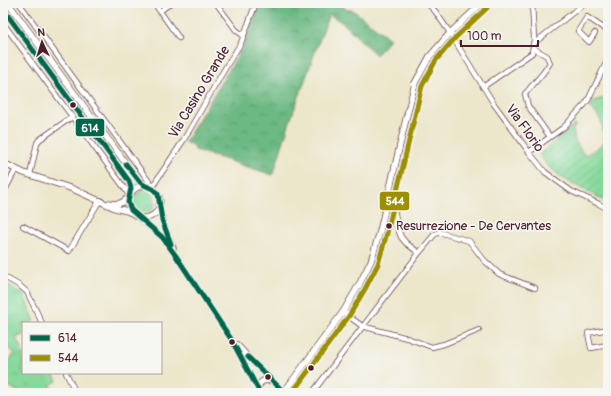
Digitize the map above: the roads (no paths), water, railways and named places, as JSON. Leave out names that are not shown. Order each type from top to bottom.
[{"type":"street","points":[[8,3],[138,180],[142,184],[151,187]]},
{"type":"street","points":[[19,3],[156,192],[161,217],[176,256]]},
{"type":"street","points":[[154,3],[179,38]]},
{"type":"street","points":[[160,11],[171,3]]},
{"type":"street","points":[[216,3],[236,30],[244,36]]},
{"type":"street","name":"Via Casino Grande","points":[[151,187],[183,141],[241,43],[256,3]]},
{"type":"street","name":"Via Florio","points":[[427,3],[435,11],[450,33],[483,87],[529,153],[546,172],[571,191],[608,209]]},
{"type":"street","points":[[231,339],[285,393],[343,312],[371,261],[380,231],[415,83],[430,56],[450,33],[481,3]]},
{"type":"street","points":[[533,46],[585,3]]},
{"type":"street","points":[[483,87],[532,53],[534,40],[533,4]]},
{"type":"street","points":[[3,9],[129,181],[131,187],[128,205],[130,210],[162,237],[176,256],[231,339],[259,391]]},
{"type":"street","points":[[595,33],[589,42],[578,31],[587,18],[608,31]]},
{"type":"street","points":[[3,24],[130,195]]},
{"type":"street","points":[[533,46],[547,56],[550,62],[543,73],[525,94],[528,106],[550,137]]},
{"type":"street","points":[[529,153],[564,127],[587,102],[608,59]]},
{"type":"street","points":[[30,175],[39,140],[72,116]]},
{"type":"street","points":[[3,163],[16,170],[111,204],[117,204],[124,201],[138,187],[151,187]]},
{"type":"street","points":[[3,196],[16,170]]},
{"type":"street","points":[[389,193],[401,237],[419,253]]},
{"type":"street","points":[[101,201],[115,208],[141,217],[150,216],[156,212],[159,203]]},
{"type":"street","points":[[23,226],[69,251],[101,201]]},
{"type":"street","points":[[312,393],[419,253],[438,232],[469,241],[484,260],[499,274],[536,288]]},
{"type":"street","points":[[3,276],[27,292],[42,322]]},
{"type":"street","points":[[343,312],[362,326],[407,338],[432,347],[444,344],[479,330]]},
{"type":"street","points":[[608,329],[588,333],[591,348],[608,345]]},
{"type":"street","points":[[66,374],[76,393]]},
{"type":"street","points":[[259,391],[259,385],[262,382],[268,380],[273,381]]},
{"type":"place","name":"Resurrezione - De Cervantes","points":[[389,226]]}]
